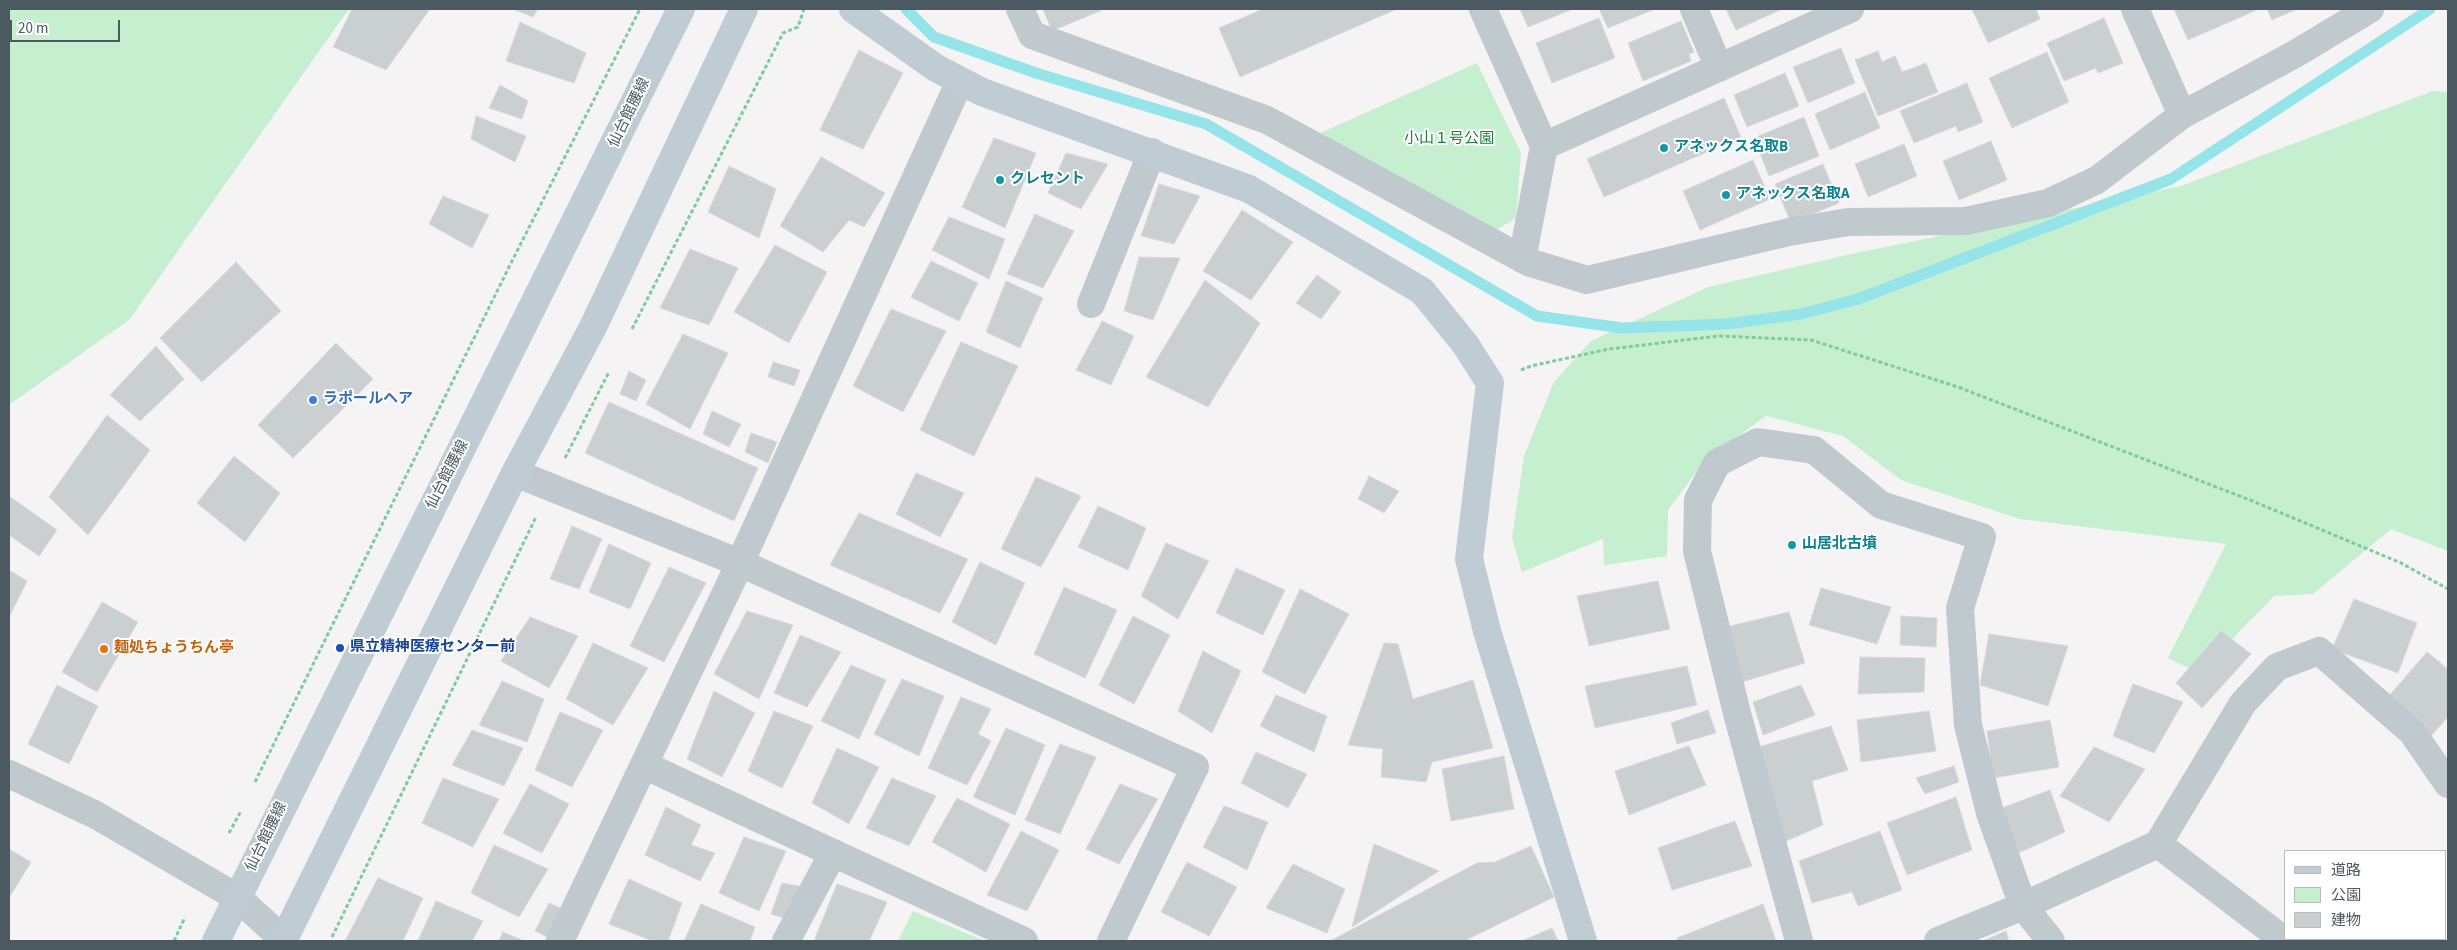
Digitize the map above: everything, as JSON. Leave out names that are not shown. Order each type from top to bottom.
[{"type":"main road","name":"仙台館腰線","points":[[216,941],[280,809],[681,9]]},
{"type":"main road","points":[[284,941],[515,473],[592,327],[744,9]]},
{"type":"main road","points":[[853,9],[929,63],[982,92],[1250,188],[1422,290],[1465,344],[1490,383],[1469,559],[1493,650],[1583,941]]},
{"type":"street","points":[[1020,9],[1032,35],[1267,120],[1522,259],[1587,280],[1790,232],[1839,224],[1966,221],[2048,203],[2097,180],[2182,115],[2295,54],[2370,9]]},
{"type":"street","points":[[1483,9],[1544,146],[1522,259]]},
{"type":"street","points":[[1694,9],[1719,68]]},
{"type":"street","points":[[1544,146],[1850,9]]},
{"type":"street","points":[[2135,9],[2182,115]]},
{"type":"street","points":[[560,941],[740,564],[960,80]]},
{"type":"street","points":[[1090,304],[1152,152]]},
{"type":"street","points":[[1799,941],[1738,717],[1697,551],[1698,500],[1717,463],[1758,442],[1814,450],[1881,504],[1982,537],[1960,608],[1968,725],[1990,813],[2023,906],[2050,941]]},
{"type":"street","points":[[515,473],[740,564],[1195,767],[1111,941]]},
{"type":"street","points":[[1938,941],[2023,906],[2158,844],[2243,703],[2277,667],[2319,651],[2412,732],[2448,784]]},
{"type":"street","points":[[644,765],[1024,941]]},
{"type":"street","points":[[9,774],[96,815],[238,898],[284,941]]},
{"type":"street","points":[[2158,844],[2285,941]]},
{"type":"street","points":[[786,941],[833,853]]},
{"type":"path","points":[[252,790],[508,270],[640,9]]},
{"type":"path","points":[[1490,383],[1531,366],[1609,349],[1719,336],[1811,340],[1958,387],[2237,495],[2401,563],[2448,589]]},
{"type":"path","points":[[174,941],[185,917]]},
{"type":"green space","points":[[9,9],[349,9],[129,320],[9,405]]},
{"type":"green space","name":"小山１号公園","points":[[1477,63],[1521,153],[1516,218],[1493,232],[1318,134]]},
{"type":"green space","points":[[2433,91],[2448,92],[2448,551],[2391,529],[2313,594],[2274,596],[2199,673],[2168,658],[2226,544],[2020,519],[1901,480],[1843,436],[1766,416],[1706,459],[1668,510],[1667,556],[1604,565],[1603,539],[1522,572],[1512,538],[1524,456],[1554,382],[1591,341],[1708,287],[1847,255],[2181,186]]},
{"type":"green space","points":[[913,911],[985,941],[898,941]]},
{"type":"building","points":[[352,9],[430,9],[386,70],[333,47]]},
{"type":"building","points":[[513,9],[538,9],[533,17]]},
{"type":"building","points":[[1043,9],[1102,9],[1102,10],[1052,31]]},
{"type":"building","points":[[1263,9],[1397,9],[1240,77],[1219,28]]},
{"type":"building","points":[[1520,9],[1573,9],[1528,27]]},
{"type":"building","points":[[1599,9],[1655,9],[1608,28]]},
{"type":"building","points":[[1726,9],[1782,9],[1736,30]]},
{"type":"building","points":[[1972,9],[2036,9],[2040,19],[1988,43]]},
{"type":"building","points":[[2174,9],[2259,9],[2188,40]]},
{"type":"building","points":[[2267,9],[2297,9],[2272,20]]},
{"type":"building","points":[[1599,18],[1615,58],[1552,83],[1536,43]]},
{"type":"building","points":[[2104,18],[2123,63],[2098,73],[2096,68],[2064,81],[2047,43]]},
{"type":"building","points":[[1681,21],[1694,52],[1689,54],[1691,61],[1643,81],[1628,43]]},
{"type":"building","points":[[520,22],[586,53],[574,83],[506,61]]},
{"type":"building","points":[[1841,48],[1855,83],[1808,103],[1793,67]]},
{"type":"building","points":[[859,50],[903,73],[863,149],[820,130]]},
{"type":"building","points":[[1878,51],[1882,62],[1895,56],[1902,72],[1926,63],[1938,92],[1878,116],[1855,60]]},
{"type":"building","points":[[2047,52],[2069,102],[2012,128],[1989,78]]},
{"type":"building","points":[[1785,73],[1799,106],[1747,127],[1734,95]]},
{"type":"building","points":[[1967,83],[1983,122],[1958,132],[1956,126],[1914,143],[1900,111]]},
{"type":"building","points":[[500,85],[528,101],[522,119],[489,108]]},
{"type":"building","points":[[1865,92],[1880,128],[1830,150],[1815,114]]},
{"type":"building","name":"アネックス名取B","points":[[1724,98],[1741,137],[1604,197],[1587,159]]},
{"type":"building","points":[[476,116],[526,136],[515,162],[471,139]]},
{"type":"building","points":[[1804,117],[1819,156],[1769,176],[1754,138]]},
{"type":"building","name":"クレセント","points":[[994,138],[1036,153],[1005,228],[962,207]]},
{"type":"building","points":[[1991,141],[2007,180],[1959,200],[1943,161]]},
{"type":"building","points":[[1904,144],[1917,176],[1868,197],[1855,164]]},
{"type":"building","points":[[1066,153],[1108,164],[1081,209],[1048,193]]},
{"type":"building","points":[[821,157],[885,193],[864,227],[849,220],[823,252],[780,226]]},
{"type":"building","name":"アネックス名取A","points":[[1753,160],[1770,199],[1700,230],[1683,191]]},
{"type":"building","points":[[1823,164],[1839,203],[1791,223],[1775,184]]},
{"type":"building","points":[[729,166],[776,189],[759,238],[708,212]]},
{"type":"building","points":[[1159,184],[1200,196],[1174,244],[1141,236]]},
{"type":"building","points":[[443,196],[489,215],[472,248],[429,224]]},
{"type":"building","points":[[1242,210],[1293,242],[1251,300],[1203,271]]},
{"type":"building","points":[[1035,214],[1074,231],[1043,288],[1007,274]]},
{"type":"building","points":[[949,217],[1005,239],[989,279],[932,250]]},
{"type":"building","points":[[775,245],[827,272],[789,343],[734,312]]},
{"type":"building","points":[[690,249],[738,268],[709,325],[660,308]]},
{"type":"building","points":[[1139,257],[1180,258],[1153,320],[1124,311]]},
{"type":"building","points":[[931,261],[978,283],[959,321],[911,297]]},
{"type":"building","points":[[236,262],[281,311],[202,382],[160,338]]},
{"type":"building","points":[[1317,275],[1341,292],[1321,319],[1296,303]]},
{"type":"building","points":[[1205,280],[1260,323],[1208,407],[1146,377]]},
{"type":"building","points":[[1006,281],[1043,298],[1020,348],[986,332]]},
{"type":"building","points":[[891,309],[946,331],[903,412],[853,386]]},
{"type":"building","points":[[1102,321],[1134,336],[1111,385],[1076,370]]},
{"type":"building","points":[[683,334],[728,353],[690,429],[646,404]]},
{"type":"building","points":[[961,342],[1018,366],[974,456],[920,430]]},
{"type":"building","points":[[336,343],[373,379],[293,458],[258,425]]},
{"type":"building","points":[[156,346],[184,379],[140,421],[110,395]]},
{"type":"building","points":[[773,362],[800,370],[794,386],[768,377]]},
{"type":"building","points":[[629,371],[646,380],[636,401],[620,394]]},
{"type":"building","points":[[609,402],[758,468],[734,521],[585,453]]},
{"type":"building","points":[[712,411],[741,424],[729,447],[703,434]]},
{"type":"building","points":[[107,415],[150,450],[88,535],[49,497]]},
{"type":"building","points":[[751,433],[777,442],[768,463],[745,452]]},
{"type":"building","points":[[234,456],[280,493],[245,542],[197,503]]},
{"type":"building","points":[[916,473],[964,493],[940,537],[896,514]]},
{"type":"building","points":[[1369,476],[1399,491],[1384,513],[1358,499]]},
{"type":"building","points":[[1036,477],[1081,496],[1041,567],[1001,549]]},
{"type":"building","points":[[9,496],[57,530],[39,556],[9,535]]},
{"type":"building","points":[[1098,506],[1146,528],[1128,570],[1078,547]]},
{"type":"building","points":[[859,513],[968,559],[940,613],[830,565]]},
{"type":"building","points":[[572,526],[602,539],[579,589],[550,579]]},
{"type":"building","points":[[1166,543],[1209,561],[1178,619],[1141,596]]},
{"type":"building","points":[[609,544],[651,563],[630,609],[589,592]]},
{"type":"building","points":[[980,562],[1025,583],[996,645],[952,622]]},
{"type":"building","points":[[669,567],[706,583],[664,662],[630,646]]},
{"type":"building","points":[[1236,568],[1285,590],[1263,635],[1216,613]]},
{"type":"building","points":[[9,570],[27,581],[9,617]]},
{"type":"building","points":[[1658,581],[1670,629],[1589,646],[1577,596]]},
{"type":"building","points":[[1064,587],[1117,610],[1085,678],[1034,654]]},
{"type":"building","points":[[1821,588],[1891,607],[1877,644],[1809,625]]},
{"type":"building","points":[[1300,589],[1349,614],[1305,694],[1262,672]]},
{"type":"building","points":[[2354,599],[2417,623],[2398,673],[2332,649]]},
{"type":"building","points":[[102,602],[138,622],[97,692],[62,672]]},
{"type":"building","points":[[747,611],[793,625],[759,699],[714,674]]},
{"type":"building","points":[[1789,612],[1805,663],[1742,682],[1726,627]]},
{"type":"building","points":[[1133,616],[1170,635],[1134,704],[1099,685]]},
{"type":"building","points":[[1901,616],[1937,618],[1936,647],[1900,645]]},
{"type":"building","points":[[530,617],[578,636],[549,688],[501,661]]},
{"type":"building","points":[[2221,631],[2251,654],[2202,708],[2176,683]]},
{"type":"building","points":[[1989,634],[2068,646],[2048,706],[1980,685]]},
{"type":"building","points":[[800,635],[841,652],[807,707],[774,693]]},
{"type":"building","points":[[593,643],[648,668],[613,725],[566,699]]},
{"type":"building","points":[[1384,643],[1398,644],[1413,699],[1473,680],[1493,748],[1432,762],[1426,782],[1381,777],[1383,749],[1348,745]]},
{"type":"building","points":[[1203,651],[1241,671],[1212,733],[1178,711]]},
{"type":"building","points":[[2427,652],[2448,669],[2448,717],[2430,737],[2389,696]]},
{"type":"building","points":[[1860,657],[1925,658],[1924,692],[1858,694]]},
{"type":"building","points":[[851,665],[886,680],[859,739],[821,721]]},
{"type":"building","points":[[1687,666],[1697,705],[1595,728],[1585,686]]},
{"type":"building","points":[[902,679],[944,696],[919,756],[874,734]]},
{"type":"building","points":[[502,681],[544,699],[527,742],[479,725]]},
{"type":"building","points":[[2133,684],[2183,702],[2154,753],[2113,736]]},
{"type":"building","points":[[57,685],[98,706],[69,764],[28,744]]},
{"type":"building","points":[[1801,685],[1815,715],[1763,735],[1753,702]]},
{"type":"building","points":[[714,691],[755,713],[722,777],[687,759]]},
{"type":"building","points":[[1276,695],[1327,716],[1314,752],[1260,726]]},
{"type":"building","points":[[961,697],[991,709],[978,734],[991,741],[967,785],[928,768]]},
{"type":"building","points":[[1708,710],[1716,733],[1677,744],[1671,723]]},
{"type":"building","points":[[774,711],[813,726],[782,788],[748,771]]},
{"type":"building","points":[[1929,711],[1936,751],[1861,762],[1857,720]]},
{"type":"building","points":[[560,712],[603,730],[572,787],[535,770]]},
{"type":"building","points":[[2050,720],[2059,767],[1993,778],[1987,731]]},
{"type":"building","points":[[1831,726],[1848,770],[1812,781],[1823,825],[1784,842],[1758,747]]},
{"type":"building","points":[[1006,728],[1045,745],[1015,815],[973,797]]},
{"type":"building","points":[[472,730],[523,748],[504,786],[452,765]]},
{"type":"building","points":[[1060,744],[1096,757],[1060,834],[1025,820]]},
{"type":"building","points":[[1689,746],[1706,785],[1629,815],[1615,771]]},
{"type":"building","points":[[2094,747],[2145,769],[2109,822],[2060,796]]},
{"type":"building","points":[[837,748],[879,767],[849,824],[812,803]]},
{"type":"building","points":[[1256,752],[1307,774],[1288,808],[1241,783]]},
{"type":"building","points":[[1504,756],[1514,809],[1451,821],[1442,769]]},
{"type":"building","points":[[1954,766],[1959,782],[1925,794],[1916,778]]},
{"type":"building","points":[[443,778],[499,799],[473,847],[422,823]]},
{"type":"building","points":[[892,778],[936,796],[909,846],[866,828]]},
{"type":"building","points":[[530,784],[569,804],[542,853],[503,833]]},
{"type":"building","points":[[1120,784],[1158,799],[1119,864],[1086,849]]},
{"type":"building","points":[[2050,790],[2065,832],[2016,854],[1999,809]]},
{"type":"building","points":[[1956,797],[1972,850],[1907,875],[1887,823]]},
{"type":"building","points":[[957,798],[1010,824],[986,872],[932,842]]},
{"type":"building","points":[[1224,806],[1268,822],[1247,870],[1203,847]]},
{"type":"building","points":[[666,807],[701,825],[691,845],[715,853],[700,881],[645,855]]},
{"type":"building","points":[[1735,821],[1752,866],[1672,890],[1658,848]]},
{"type":"building","points":[[1021,831],[1059,850],[1027,911],[987,895]]},
{"type":"building","points":[[1880,831],[1902,890],[1858,906],[1852,892],[1812,903],[1799,861]]},
{"type":"building","points":[[744,837],[786,851],[759,911],[719,893]]},
{"type":"building","points":[[1374,844],[1439,871],[1352,927]]},
{"type":"building","points":[[494,845],[548,869],[519,917],[471,893]]},
{"type":"building","points":[[1531,846],[1554,897],[1464,941],[1330,941],[1477,863],[1495,862]]},
{"type":"building","points":[[9,849],[31,862],[9,898]]},
{"type":"building","points":[[1187,862],[1237,887],[1209,936],[1161,912]]},
{"type":"building","points":[[1293,864],[1345,889],[1327,933],[1266,908]]},
{"type":"building","points":[[378,878],[423,898],[403,941],[345,941]]},
{"type":"building","points":[[629,879],[682,903],[668,941],[653,941],[609,924]]},
{"type":"building","points":[[782,883],[803,887],[791,920],[771,914]]},
{"type":"building","points":[[837,884],[887,902],[869,941],[814,941]]},
{"type":"building","points":[[436,901],[483,921],[472,941],[418,941]]},
{"type":"building","points":[[549,903],[567,911],[553,940],[535,931]]},
{"type":"building","points":[[701,904],[755,927],[750,941],[684,941]]},
{"type":"building","points":[[1763,904],[1776,941],[1678,941],[1677,938]]},
{"type":"building","points":[[1552,928],[1558,941],[1522,941]]},
{"type":"building","points":[[2006,931],[2009,941],[1983,941]]},
{"type":"building","points":[[503,932],[524,941],[499,941]]},
{"type":"waterway","points":[[906,9],[934,37],[1036,73],[1206,124],[1537,316],[1622,328],[1727,324],[1801,314],[1858,299],[2171,179],[2430,9]]},
{"type":"place","name":"アネックス名取B","points":[[1664,148]]},
{"type":"place","name":"クレセント","points":[[1000,180]]},
{"type":"place","name":"アネックス名取A","points":[[1726,195]]},
{"type":"place","name":"ラポールヘア","points":[[313,400]]},
{"type":"place","name":"山居北古墳","points":[[1792,545]]},
{"type":"place","name":"県立精神医療センター前","points":[[340,648]]},
{"type":"place","name":"麺処ちょうちん亭","points":[[104,649]]}]
